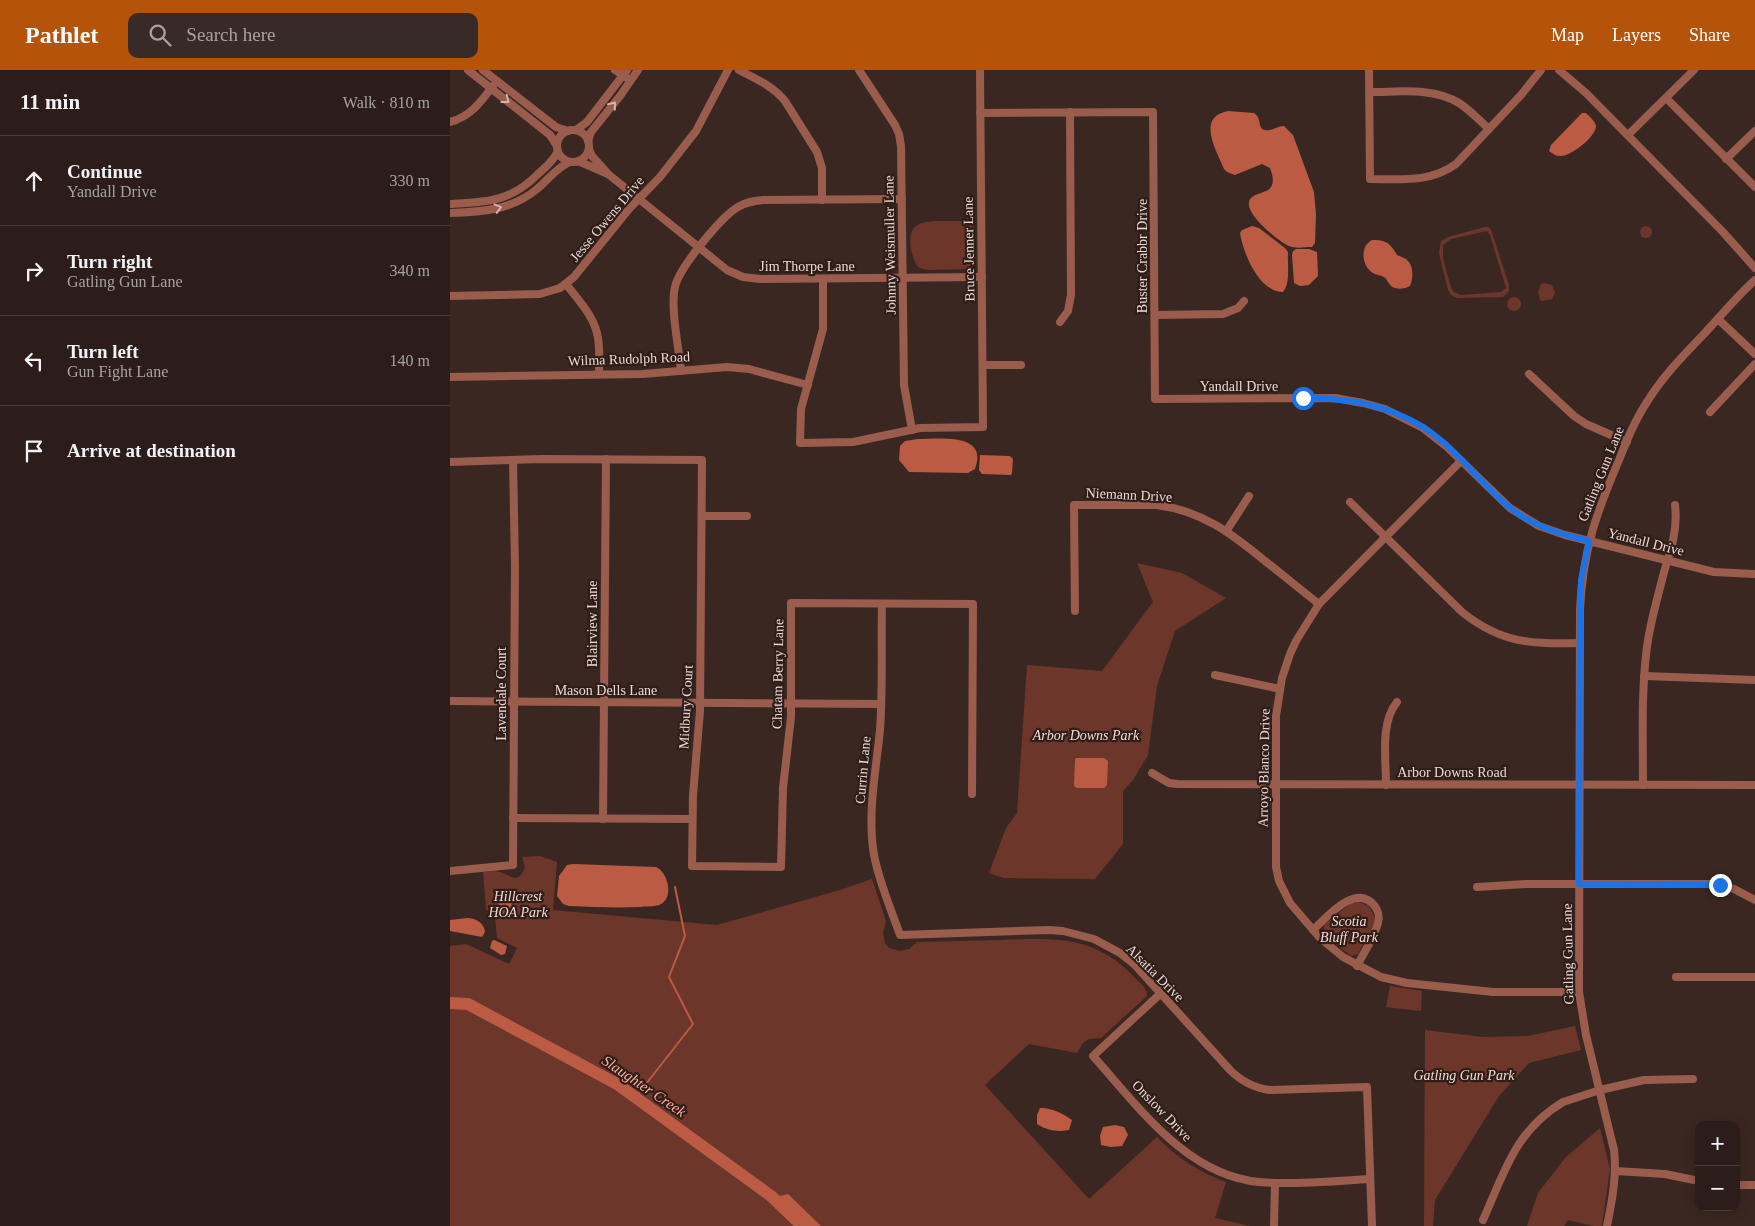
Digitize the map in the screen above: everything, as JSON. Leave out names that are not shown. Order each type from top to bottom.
[{"type":"street","points":[[468,70],[550,135],[562,158],[574,161]]},
{"type":"street","points":[[483,70],[556,127],[584,134],[588,145]]},
{"type":"street","points":[[615,70],[625,73],[631,81]]},
{"type":"street","points":[[450,213],[489,211],[503,208],[533,192],[563,164],[585,157],[591,132],[638,70]]},
{"type":"street","name":"Jesse Owens Drive","points":[[450,296],[540,294],[553,291],[566,284],[579,272],[639,198],[660,177],[696,131],[728,70]]},
{"type":"street","points":[[739,70],[770,86],[785,101],[817,152],[822,168],[822,200]]},
{"type":"street","name":"Johnny Weismuller Lane","points":[[860,70],[895,125],[901,146],[904,385],[912,430]]},
{"type":"street","name":"Bruce Jenner Lane","points":[[912,430],[928,428],[983,428],[980,70]]},
{"type":"street","points":[[1370,70],[1370,179],[1422,178],[1444,172],[1464,157],[1521,95],[1541,70]]},
{"type":"street","points":[[1559,70],[1586,93],[1628,135],[1724,232],[1755,268]]},
{"type":"street","points":[[1628,135],[1694,70]]},
{"type":"street","points":[[450,204],[485,202],[509,195],[528,184],[552,161],[559,138],[587,122],[625,73]]},
{"type":"street","points":[[450,122],[470,112],[497,82]]},
{"type":"street","points":[[1370,92],[1427,92],[1443,96],[1459,103],[1489,129]]},
{"type":"street","points":[[1666,98],[1755,187]]},
{"type":"street","points":[[980,113],[1070,112],[1071,295],[1068,311],[1060,322]]},
{"type":"street","name":"Buster Crabbr Drive","points":[[1070,112],[1152,112],[1155,399]]},
{"type":"street","points":[[1726,159],[1755,132]]},
{"type":"street","name":"Jim Thorpe Lane","points":[[588,145],[592,156],[608,174],[727,270],[742,277],[760,279],[982,277]]},
{"type":"street","name":"Jim Thorpe Lane","points":[[574,161],[608,174]]},
{"type":"street","points":[[681,371],[674,305],[675,286],[681,272],[699,247],[724,218],[736,208],[746,203],[764,200],[902,199]]},
{"type":"street","points":[[823,279],[822,329],[800,417],[800,443],[852,442],[912,430]]},
{"type":"street","name":"Gatling Gun Lane","points":[[1607,1226],[1616,1171],[1614,1150],[1586,1035],[1579,992],[1581,580],[1598,508],[1637,418],[1657,387],[1740,294],[1755,280]]},
{"type":"street","points":[[566,284],[595,325],[598,339],[599,374]]},
{"type":"street","points":[[1155,315],[1223,314],[1238,308],[1244,301]]},
{"type":"street","points":[[1718,319],[1755,354]]},
{"type":"street","points":[[983,364],[1021,364]]},
{"type":"street","points":[[1710,412],[1755,364]]},
{"type":"street","name":"Wilma Rudolph Road","points":[[450,377],[642,374],[715,367],[738,368],[808,384]]},
{"type":"street","points":[[1529,374],[1574,416],[1586,424],[1627,442]]},
{"type":"street","name":"Yandall Drive","points":[[1155,399],[1324,398],[1362,403],[1390,411],[1436,437],[1505,504],[1539,526],[1556,533],[1714,572],[1755,574]]},
{"type":"street","points":[[450,462],[606,459]]},
{"type":"street","name":"Midbury Court","points":[[606,459],[702,460],[700,703],[692,819],[692,866],[781,866]]},
{"type":"street","name":"Blairview Lane","points":[[604,818],[606,459]]},
{"type":"street","name":"Lavendale Court","points":[[450,871],[513,865],[513,460]]},
{"type":"street","name":"Arroyo Blanco Drive","points":[[1461,461],[1320,604],[1296,641],[1286,664],[1275,724],[1275,854],[1279,880],[1290,903],[1331,949],[1358,966],[1381,977],[1439,986],[1511,993],[1579,992]]},
{"type":"street","points":[[1227,530],[1250,496]]},
{"type":"street","points":[[1350,502],[1462,612],[1492,632],[1505,637],[1540,644],[1580,643]]},
{"type":"street","name":"Niemann Drive","points":[[1075,611],[1074,505],[1144,505],[1169,507],[1194,514],[1227,530],[1320,604]]},
{"type":"street","points":[[1643,785],[1644,676],[1650,631],[1676,525],[1675,505]]},
{"type":"street","points":[[702,516],[747,516]]},
{"type":"street","name":"Chatam Berry Lane","points":[[781,866],[783,788],[791,704],[791,603],[973,604],[972,794]]},
{"type":"street","name":"Currin Lane","points":[[882,604],[881,704],[873,788],[873,839],[874,855],[880,880],[900,935]]},
{"type":"street","points":[[1215,675],[1280,689]]},
{"type":"street","points":[[1644,676],[1755,680]]},
{"type":"street","name":"Mason Dells Lane","points":[[450,702],[881,704]]},
{"type":"street","points":[[1386,785],[1386,724],[1391,710],[1397,702]]},
{"type":"street","name":"Arbor Downs Road","points":[[1152,774],[1169,783],[1176,784],[1755,785]]},
{"type":"street","points":[[513,818],[692,819]]},
{"type":"street","points":[[1476,887],[1526,884],[1720,885],[1734,889],[1755,900]]},
{"type":"street","points":[[1313,930],[1350,899],[1362,898],[1373,904],[1378,914],[1378,924],[1358,966]]},
{"type":"street","name":"Alsatia Drive","points":[[900,935],[1048,930],[1063,931],[1094,939],[1120,953],[1131,962],[1238,1078],[1261,1089],[1367,1087],[1370,1179]]},
{"type":"street","points":[[1676,977],[1755,977]]},
{"type":"street","name":"Onslow Drive","points":[[1160,994],[1093,1056],[1162,1132],[1185,1152],[1209,1167],[1252,1181],[1275,1183],[1370,1179]]},
{"type":"street","points":[[1483,1220],[1521,1139],[1545,1114],[1564,1102],[1600,1090],[1644,1080],[1693,1079]]},
{"type":"street","points":[[1616,1171],[1665,1174],[1695,1180]]},
{"type":"street","points":[[1370,1179],[1372,1226]]},
{"type":"street","points":[[1274,1226],[1275,1183]]},
{"type":"street","points":[[1740,1185],[1755,1185]]},
{"type":"green space","points":[[933,221],[974,221],[974,263],[968,269],[927,270],[918,267],[911,248],[910,237],[914,228],[918,225]]},
{"type":"green space","points":[[1646,226],[1652,232],[1646,238],[1640,232]]},
{"type":"green space","points":[[1489,227],[1509,285],[1509,291],[1503,297],[1457,298],[1451,295],[1448,290],[1439,253],[1441,241],[1448,237]],"holes":[[[1487,231],[1490,235],[1506,288],[1501,292],[1461,295],[1454,292],[1451,288],[1443,259],[1443,245],[1451,239]]]},
{"type":"green space","points":[[1541,284],[1552,285],[1555,293],[1552,299],[1543,301],[1540,300],[1538,292]]},
{"type":"green space","points":[[1514,297],[1519,299],[1521,304],[1519,309],[1514,311],[1509,309],[1507,304],[1509,299]]},
{"type":"green space","name":"Arbor Downs Park","points":[[1137,563],[1182,573],[1226,598],[1175,631],[1157,686],[1148,755],[1133,780],[1123,791],[1123,844],[1095,879],[1003,878],[989,873],[1006,828],[1017,813],[1027,665],[1102,671],[1153,602]]},
{"type":"green space","name":"Hillcrest HOA Park","points":[[540,856],[557,862],[553,910],[717,925],[872,879],[886,921],[883,933],[885,943],[889,948],[900,951],[909,949],[917,942],[1038,939],[1071,942],[1103,952],[1118,962],[1140,982],[1146,990],[1147,996],[1101,1038],[1089,1039],[1083,1043],[1077,1053],[1029,1044],[985,1085],[1089,1199],[1157,1137],[1189,1164],[1226,1182],[1215,1218],[1250,1226],[450,1226],[450,946],[466,944],[509,964],[517,948],[497,938],[495,917],[486,909],[483,872],[498,871],[517,878],[525,867],[522,857]]},
{"type":"green space","name":"Scotia Bluff Park","points":[[1359,902],[1369,906],[1375,918],[1375,924],[1358,954],[1351,956],[1324,935],[1324,925],[1351,903]]},
{"type":"green space","points":[[1390,986],[1422,991],[1421,1011],[1386,1007]]},
{"type":"green space","name":"Gatling Gun Park","points":[[1575,1026],[1581,1050],[1529,1063],[1499,1096],[1435,1200],[1433,1226],[1424,1226],[1425,1030],[1483,1037],[1528,1036]]},
{"type":"green space","points":[[1600,1128],[1610,1169],[1602,1226],[1593,1226],[1568,1220],[1564,1226],[1527,1226],[1538,1193],[1566,1157]]},
{"type":"shaded area","points":[[1228,111],[1254,113],[1258,116],[1262,129],[1271,130],[1284,126],[1293,135],[1314,192],[1316,214],[1315,243],[1312,247],[1289,246],[1264,227],[1252,214],[1249,207],[1251,198],[1269,189],[1272,184],[1273,178],[1270,168],[1262,164],[1235,175],[1224,169],[1213,144],[1211,127],[1213,120],[1218,114]]},
{"type":"shaded area","points":[[1582,113],[1586,113],[1596,126],[1587,141],[1576,150],[1564,155],[1557,156],[1549,151],[1551,145]]},
{"type":"shaded area","points":[[1252,226],[1259,228],[1288,252],[1288,278],[1283,292],[1267,286],[1260,279],[1249,260],[1240,233],[1242,230]]},
{"type":"shaded area","points":[[1372,240],[1381,240],[1388,243],[1397,255],[1408,261],[1412,273],[1410,286],[1400,289],[1395,288],[1384,277],[1374,274],[1369,270],[1364,261],[1364,251],[1365,247]]},
{"type":"shaded area","points":[[1296,249],[1309,249],[1317,252],[1318,276],[1309,285],[1300,286],[1294,283],[1292,255]]},
{"type":"shaded area","points":[[949,439],[969,443],[975,449],[977,457],[975,469],[968,473],[909,472],[899,460],[900,446],[905,441]]},
{"type":"shaded area","points":[[980,455],[1010,456],[1013,459],[1011,475],[982,474],[979,470]]},
{"type":"shaded area","points":[[1076,758],[1104,758],[1108,761],[1107,785],[1104,788],[1077,788],[1074,786]]},
{"type":"shaded area","points":[[567,865],[656,867],[664,874],[668,886],[667,897],[659,905],[652,906],[605,907],[569,906],[563,904],[557,896],[559,876]]},
{"type":"shaded area","points":[[511,890],[512,913],[499,914],[498,891]]},
{"type":"shaded area","points":[[468,918],[477,920],[482,924],[485,932],[482,937],[450,931],[450,920]]},
{"type":"shaded area","points":[[494,940],[507,946],[505,954],[501,955],[490,948]]},
{"type":"shaded area","points":[[1040,1108],[1057,1111],[1072,1120],[1069,1130],[1053,1130],[1037,1124],[1037,1115]]},
{"type":"shaded area","points":[[1115,1125],[1124,1127],[1128,1135],[1122,1146],[1111,1147],[1101,1145],[1100,1136],[1103,1127]]},
{"type":"shaded area","points":[[788,1194],[821,1226],[794,1226],[774,1207],[780,1196]]},
{"type":"waterway","points":[[635,1098],[693,1024],[669,977],[685,936],[675,887]]},
{"type":"waterway","name":"Slaughter Creek","points":[[450,1003],[468,1004],[617,1084],[771,1196],[803,1226]]},
{"type":"route","points":[[1303,398],[1335,398],[1362,403],[1385,408],[1408,419],[1436,437],[1505,504],[1523,517],[1556,533],[1589,541],[1581,580],[1580,609],[1579,884],[1720,885]]}]
